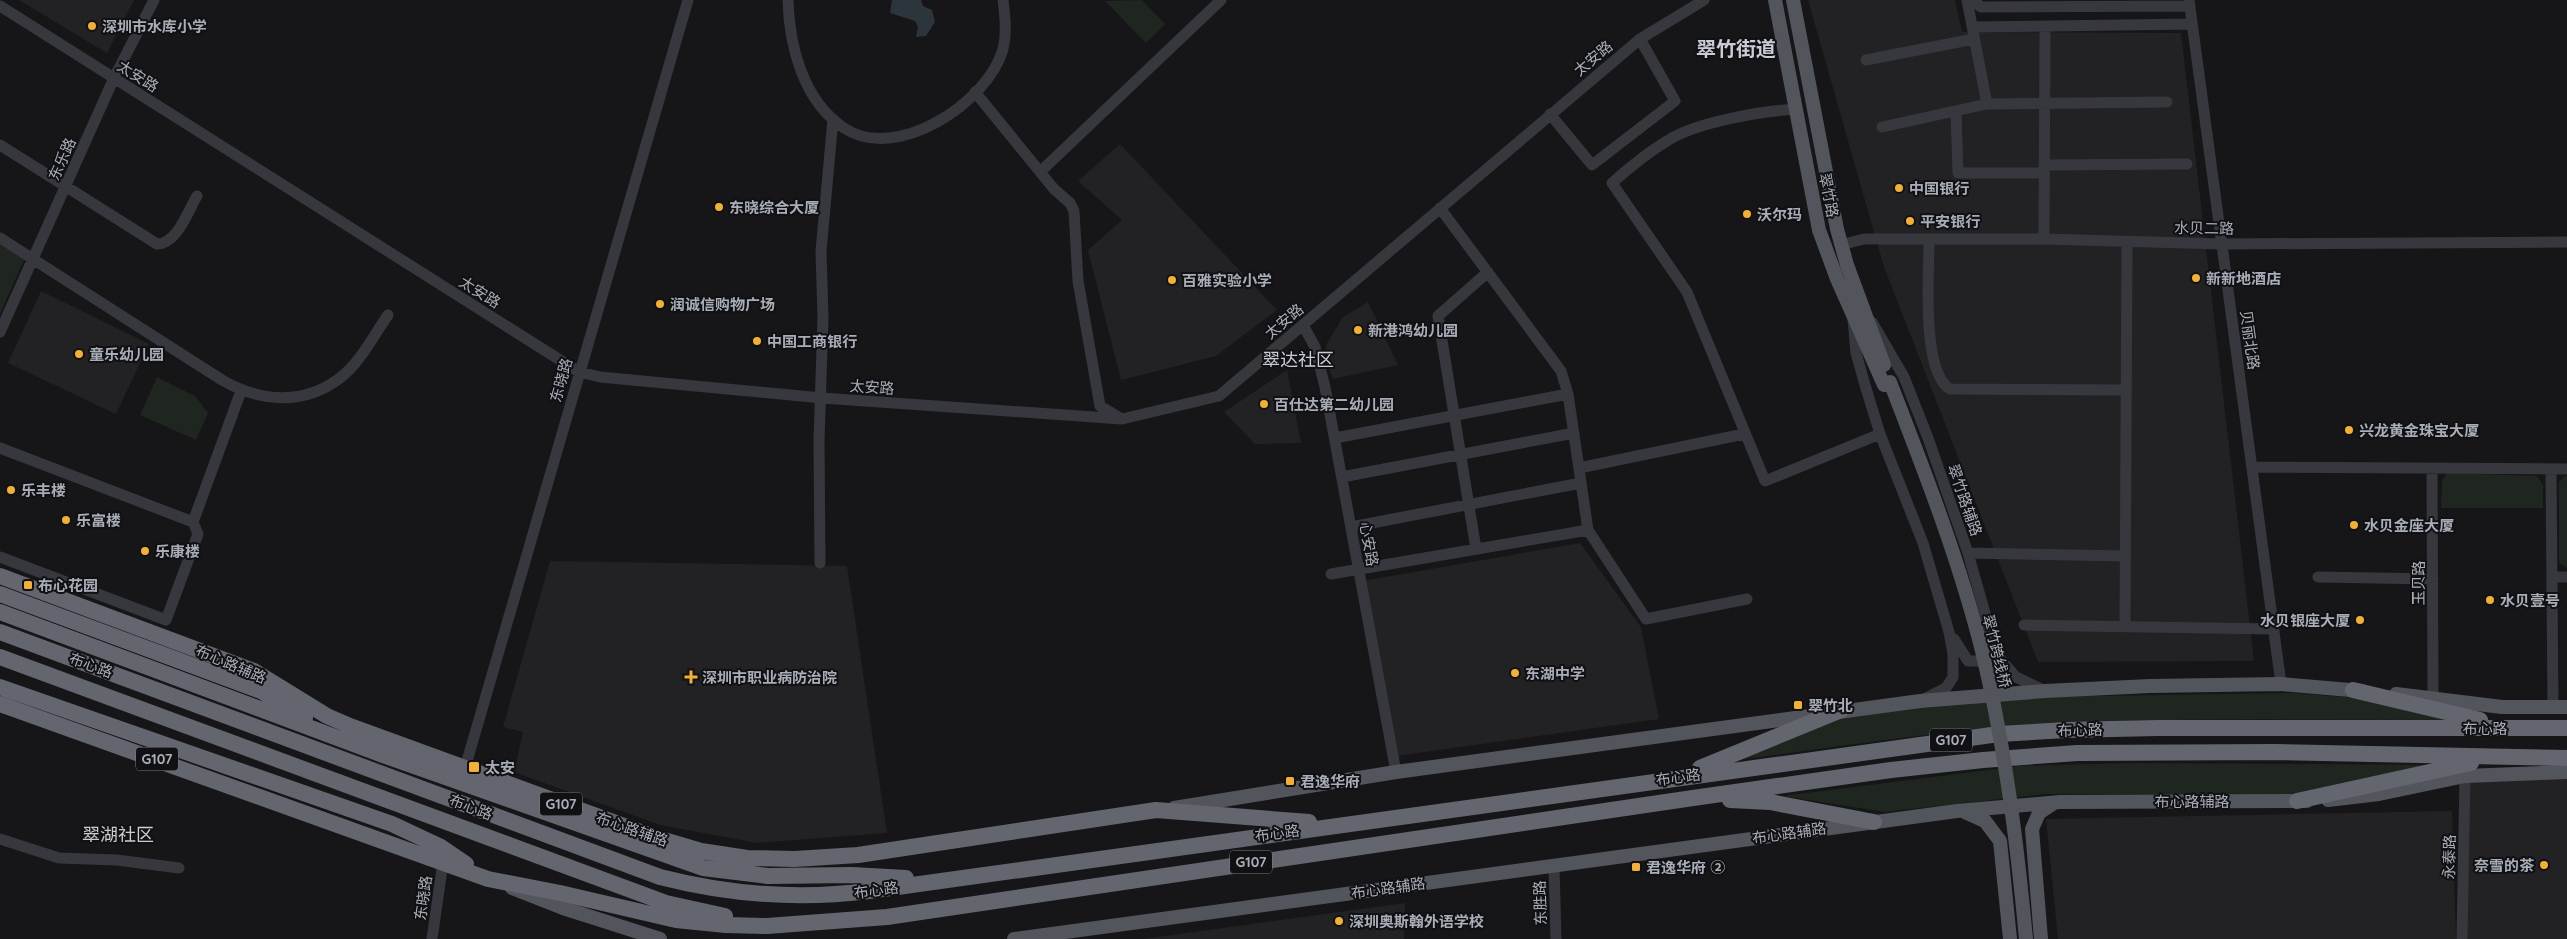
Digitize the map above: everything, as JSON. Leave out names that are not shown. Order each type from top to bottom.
[{"type":"highway","name":"布心路辅路","points":[[0,576],[254,670],[342,722],[657,838],[701,851],[747,858],[795,859],[858,855],[1156,810],[1341,824]]},
{"type":"highway","points":[[0,594],[261,691],[353,744]]},
{"type":"highway","points":[[0,612],[353,744],[703,868],[768,876],[852,874],[948,879]]},
{"type":"highway","name":"布心路","points":[[0,632],[660,877],[726,892],[792,896],[846,894],[1971,737],[2066,730],[2567,727]]},
{"type":"highway","name":"布心路","points":[[0,657],[666,903],[742,919],[809,922]]},
{"type":"highway","points":[[0,687],[392,824],[441,846],[488,879]]},
{"type":"highway","points":[[2353,690],[2471,720],[2567,727]]},
{"type":"highway","name":"G107","points":[[0,704],[488,879]]},
{"type":"highway","points":[[1677,777],[1841,710]]},
{"type":"highway","name":"布心路","points":[[488,879],[703,923],[767,926],[887,916],[1693,798],[1891,770],[1982,760],[2077,753],[2274,752],[2567,758]]},
{"type":"highway","points":[[2297,801],[2472,762],[2506,758]]},
{"type":"highway","points":[[1693,798],[1770,802],[1874,822]]},
{"type":"main road","name":"翠竹路","points":[[1775,0],[1819,230],[1827,255],[1858,309]]},
{"type":"main road","name":"翠竹路","points":[[1793,0],[1841,244],[1858,309],[1887,384]]},
{"type":"main road","name":"翠竹跨线桥","points":[[1887,384],[1932,509],[1966,623],[2000,775],[2018,939]]},
{"type":"main road","name":"翠竹跨线桥","points":[[1887,384],[1947,534],[1982,651],[2008,778],[2016,832],[2026,939]]},
{"type":"main road","name":"布心路辅路","points":[[1156,810],[1396,772],[1920,700],[2045,691],[2281,684],[2433,698],[2502,707],[2560,707]]},
{"type":"main road","name":"布心路辅路","points":[[1014,939],[1078,935],[1554,866],[1957,811],[2060,802],[2297,801],[2371,795],[2465,776],[2567,772]]},
{"type":"main road","points":[[2041,939],[2032,836],[2034,821],[2039,812],[2050,805],[2060,802]]},
{"type":"main road","points":[[1957,811],[1969,812],[1985,822],[1998,836],[2001,846],[2010,939]]},
{"type":"main road","points":[[2001,846],[2003,834],[2011,827],[2026,827],[2032,836]]},
{"type":"main road","points":[[488,879],[563,908],[660,939]]},
{"type":"street","name":"东乐路","points":[[0,332],[34,260],[114,78],[154,0]]},
{"type":"street","name":"东晓路","points":[[465,768],[688,0]]},
{"type":"street","points":[[788,0],[788,27],[794,52],[808,86],[833,119],[844,129],[863,136],[898,136],[918,131],[952,113],[975,92],[988,79],[1003,49],[1006,19],[1003,0]]},
{"type":"street","points":[[1040,172],[1221,0]]},
{"type":"street","name":"太安路","points":[[0,6],[579,372],[600,377],[822,398],[1122,419],[1219,396],[1640,39],[1704,0]]},
{"type":"street","points":[[1967,0],[1987,104]]},
{"type":"street","points":[[1973,0],[1980,7],[2189,3]]},
{"type":"street","name":"贝丽北路","points":[[2189,3],[2281,684]]},
{"type":"street","points":[[1972,27],[2192,24]]},
{"type":"street","points":[[2044,240],[2043,103],[2045,27]]},
{"type":"street","points":[[1550,114],[1592,165],[1675,101],[1640,39]]},
{"type":"street","points":[[1866,60],[1974,39]]},
{"type":"street","points":[[975,92],[1054,189],[1070,203],[1074,212],[1078,281],[1100,406],[1122,419]]},
{"type":"street","points":[[1882,127],[1987,104],[2167,102]]},
{"type":"street","points":[[1797,109],[1736,118],[1693,129],[1668,140],[1612,183],[1687,292],[1765,481],[1880,434]]},
{"type":"street","points":[[1956,111],[1958,173],[2187,164]]},
{"type":"street","points":[[820,563],[821,252],[833,119]]},
{"type":"street","points":[[0,145],[157,244],[163,244],[172,238],[197,196]]},
{"type":"street","points":[[1440,208],[1555,361],[1565,381],[1568,394],[1588,530],[1646,619],[1747,599]]},
{"type":"street","points":[[0,238],[241,391],[284,399],[314,394],[341,378],[365,350],[388,315]]},
{"type":"street","points":[[1929,239],[1930,341],[1934,364],[1944,385],[1950,389],[2126,390]]},
{"type":"street","name":"水贝二路","points":[[1841,244],[1856,240],[1929,239],[2222,244],[2567,242]]},
{"type":"street","points":[[2125,626],[2127,242]]},
{"type":"street","points":[[1476,549],[1438,316],[1488,272]]},
{"type":"street","points":[[1858,309],[1856,353],[1880,434],[1923,543],[1949,632],[1953,654],[1953,677],[1946,688],[1920,700]]},
{"type":"street","name":"翠竹路辅路","points":[[1858,309],[1904,377],[1968,553],[1992,638],[2004,665],[2013,674],[2045,691]]},
{"type":"street","name":"心安路","points":[[1303,325],[1313,340],[1318,356],[1335,438],[1396,772]]},
{"type":"street","points":[[0,558],[166,620],[198,534],[193,522],[241,391]]},
{"type":"street","points":[[1335,438],[1568,394]]},
{"type":"street","points":[[1342,477],[1574,433]]},
{"type":"street","points":[[1579,468],[1744,434]]},
{"type":"street","points":[[0,448],[193,522]]},
{"type":"street","points":[[2252,468],[2567,469]]},
{"type":"street","name":"玉贝路","points":[[2432,468],[2433,698]]},
{"type":"street","points":[[2551,469],[2553,577],[2560,707]]},
{"type":"street","points":[[1351,527],[1581,483]]},
{"type":"street","points":[[1331,574],[1588,530]]},
{"type":"street","points":[[1968,553],[2126,556]]},
{"type":"street","points":[[2318,577],[2433,579]]},
{"type":"street","points":[[2553,577],[2567,577]]},
{"type":"street","points":[[2024,625],[2274,629]]},
{"type":"street","points":[[1949,632],[1962,655],[1972,662],[1981,661],[1988,656],[1992,648],[1992,638]]},
{"type":"street","name":"永泰路","points":[[2462,939],[2465,776]]},
{"type":"street","points":[[0,839],[59,858],[117,860],[179,868]]},
{"type":"street","name":"东晓路","points":[[432,939],[443,862]]},
{"type":"street","name":"东胜路","points":[[1554,866],[1556,939]]},
{"type":"shaded area","name":"深圳市水库小学","points":[[19,0],[134,0],[107,53]]},
{"type":"shaded area","points":[[892,0],[921,0],[923,6],[932,10],[935,22],[926,36],[916,37],[918,27],[915,21],[890,13]]},
{"type":"shaded area","points":[[1142,0],[1165,24],[1146,43],[1105,1]]},
{"type":"shaded area","points":[[1808,0],[1955,0],[1962,32],[2181,33],[2254,661],[2038,662],[1884,267]]},
{"type":"shaded area","name":"百雅实验小学","points":[[1120,144],[1277,310],[1216,356],[1121,380],[1088,250],[1122,220],[1078,181]]},
{"type":"shaded area","points":[[0,245],[24,260],[0,314]]},
{"type":"shaded area","name":"童乐幼儿园","points":[[41,291],[149,344],[116,414],[8,363]]},
{"type":"shaded area","name":"新港鸿幼儿园","points":[[1368,302],[1398,365],[1333,379],[1324,355],[1327,343],[1343,317]]},
{"type":"shaded area","name":"百仕达第二幼儿园","points":[[1287,370],[1301,443],[1255,444],[1224,412]]},
{"type":"shaded area","points":[[157,377],[195,396],[208,413],[196,440],[140,415]]},
{"type":"shaded area","points":[[2447,473],[2537,476],[2543,485],[2543,508],[2441,508],[2442,480]]},
{"type":"shaded area","points":[[2567,476],[2567,568],[2560,564],[2559,560],[2559,482]]},
{"type":"shaded area","name":"东湖中学","points":[[1580,543],[1641,627],[1659,719],[1396,756],[1362,581]]},
{"type":"shaded area","name":"深圳市职业病防治院","points":[[550,561],[847,566],[887,833],[757,843],[660,825],[514,772],[523,732],[503,727]]},
{"type":"shaded area","points":[[2294,693],[2355,698],[2447,720],[2196,720],[2046,724],[1929,735],[1735,760],[1846,713],[2025,697]]},
{"type":"shaded area","points":[[2131,763],[2447,765],[2297,795],[2045,794],[1885,812],[1783,796],[2020,766]]},
{"type":"shaded area","points":[[2567,774],[2567,939],[2462,939],[2465,776]]},
{"type":"shaded area","points":[[2452,811],[2456,939],[2058,939],[2046,819]]},
{"type":"shaded area","name":"深圳奥斯翰外语学校","points":[[1405,903],[1404,939],[1143,939]]},
{"type":"place","name":"深圳市水库小学","points":[[92,26]]},
{"type":"place","name":"中国银行","points":[[1899,188]]},
{"type":"place","name":"东晓综合大厦","points":[[719,207]]},
{"type":"place","name":"沃尔玛","points":[[1747,214]]},
{"type":"place","name":"平安银行","points":[[1910,221]]},
{"type":"place","name":"新新地酒店","points":[[2196,278]]},
{"type":"place","name":"百雅实验小学","points":[[1172,280]]},
{"type":"place","name":"润诚信购物广场","points":[[660,304]]},
{"type":"place","name":"新港鸿幼儿园","points":[[1358,330]]},
{"type":"place","name":"中国工商银行","points":[[757,341]]},
{"type":"place","name":"童乐幼儿园","points":[[79,354]]},
{"type":"place","name":"百仕达第二幼儿园","points":[[1264,404]]},
{"type":"place","name":"兴龙黄金珠宝大厦","points":[[2349,430]]},
{"type":"place","name":"乐丰楼","points":[[11,490]]},
{"type":"place","name":"乐富楼","points":[[66,520]]},
{"type":"place","name":"水贝金座大厦","points":[[2354,525]]},
{"type":"place","name":"乐康楼","points":[[145,551]]},
{"type":"place","name":"布心花园","points":[[28,585]]},
{"type":"place","name":"水贝壹号","points":[[2490,600]]},
{"type":"place","name":"水贝银座大厦","points":[[2360,620]]},
{"type":"place","name":"东湖中学","points":[[1515,673]]},
{"type":"place","name":"深圳市职业病防治院","points":[[691,677]]},
{"type":"place","name":"翠竹北","points":[[1798,705]]},
{"type":"place","name":"太安","points":[[474,767]]},
{"type":"place","name":"君逸华府","points":[[1290,781]]},
{"type":"place","name":"奈雪的茶","points":[[2544,865]]},
{"type":"place","name":"君逸华府 ②","points":[[1636,867]]},
{"type":"place","name":"深圳奥斯翰外语学校","points":[[1339,921]]},
{"type":"district","name":"翠竹街道","points":[[1736,48]]},
{"type":"district","name":"翠达社区","points":[[1298,359]]},
{"type":"district","name":"翠湖社区","points":[[118,834]]}]
